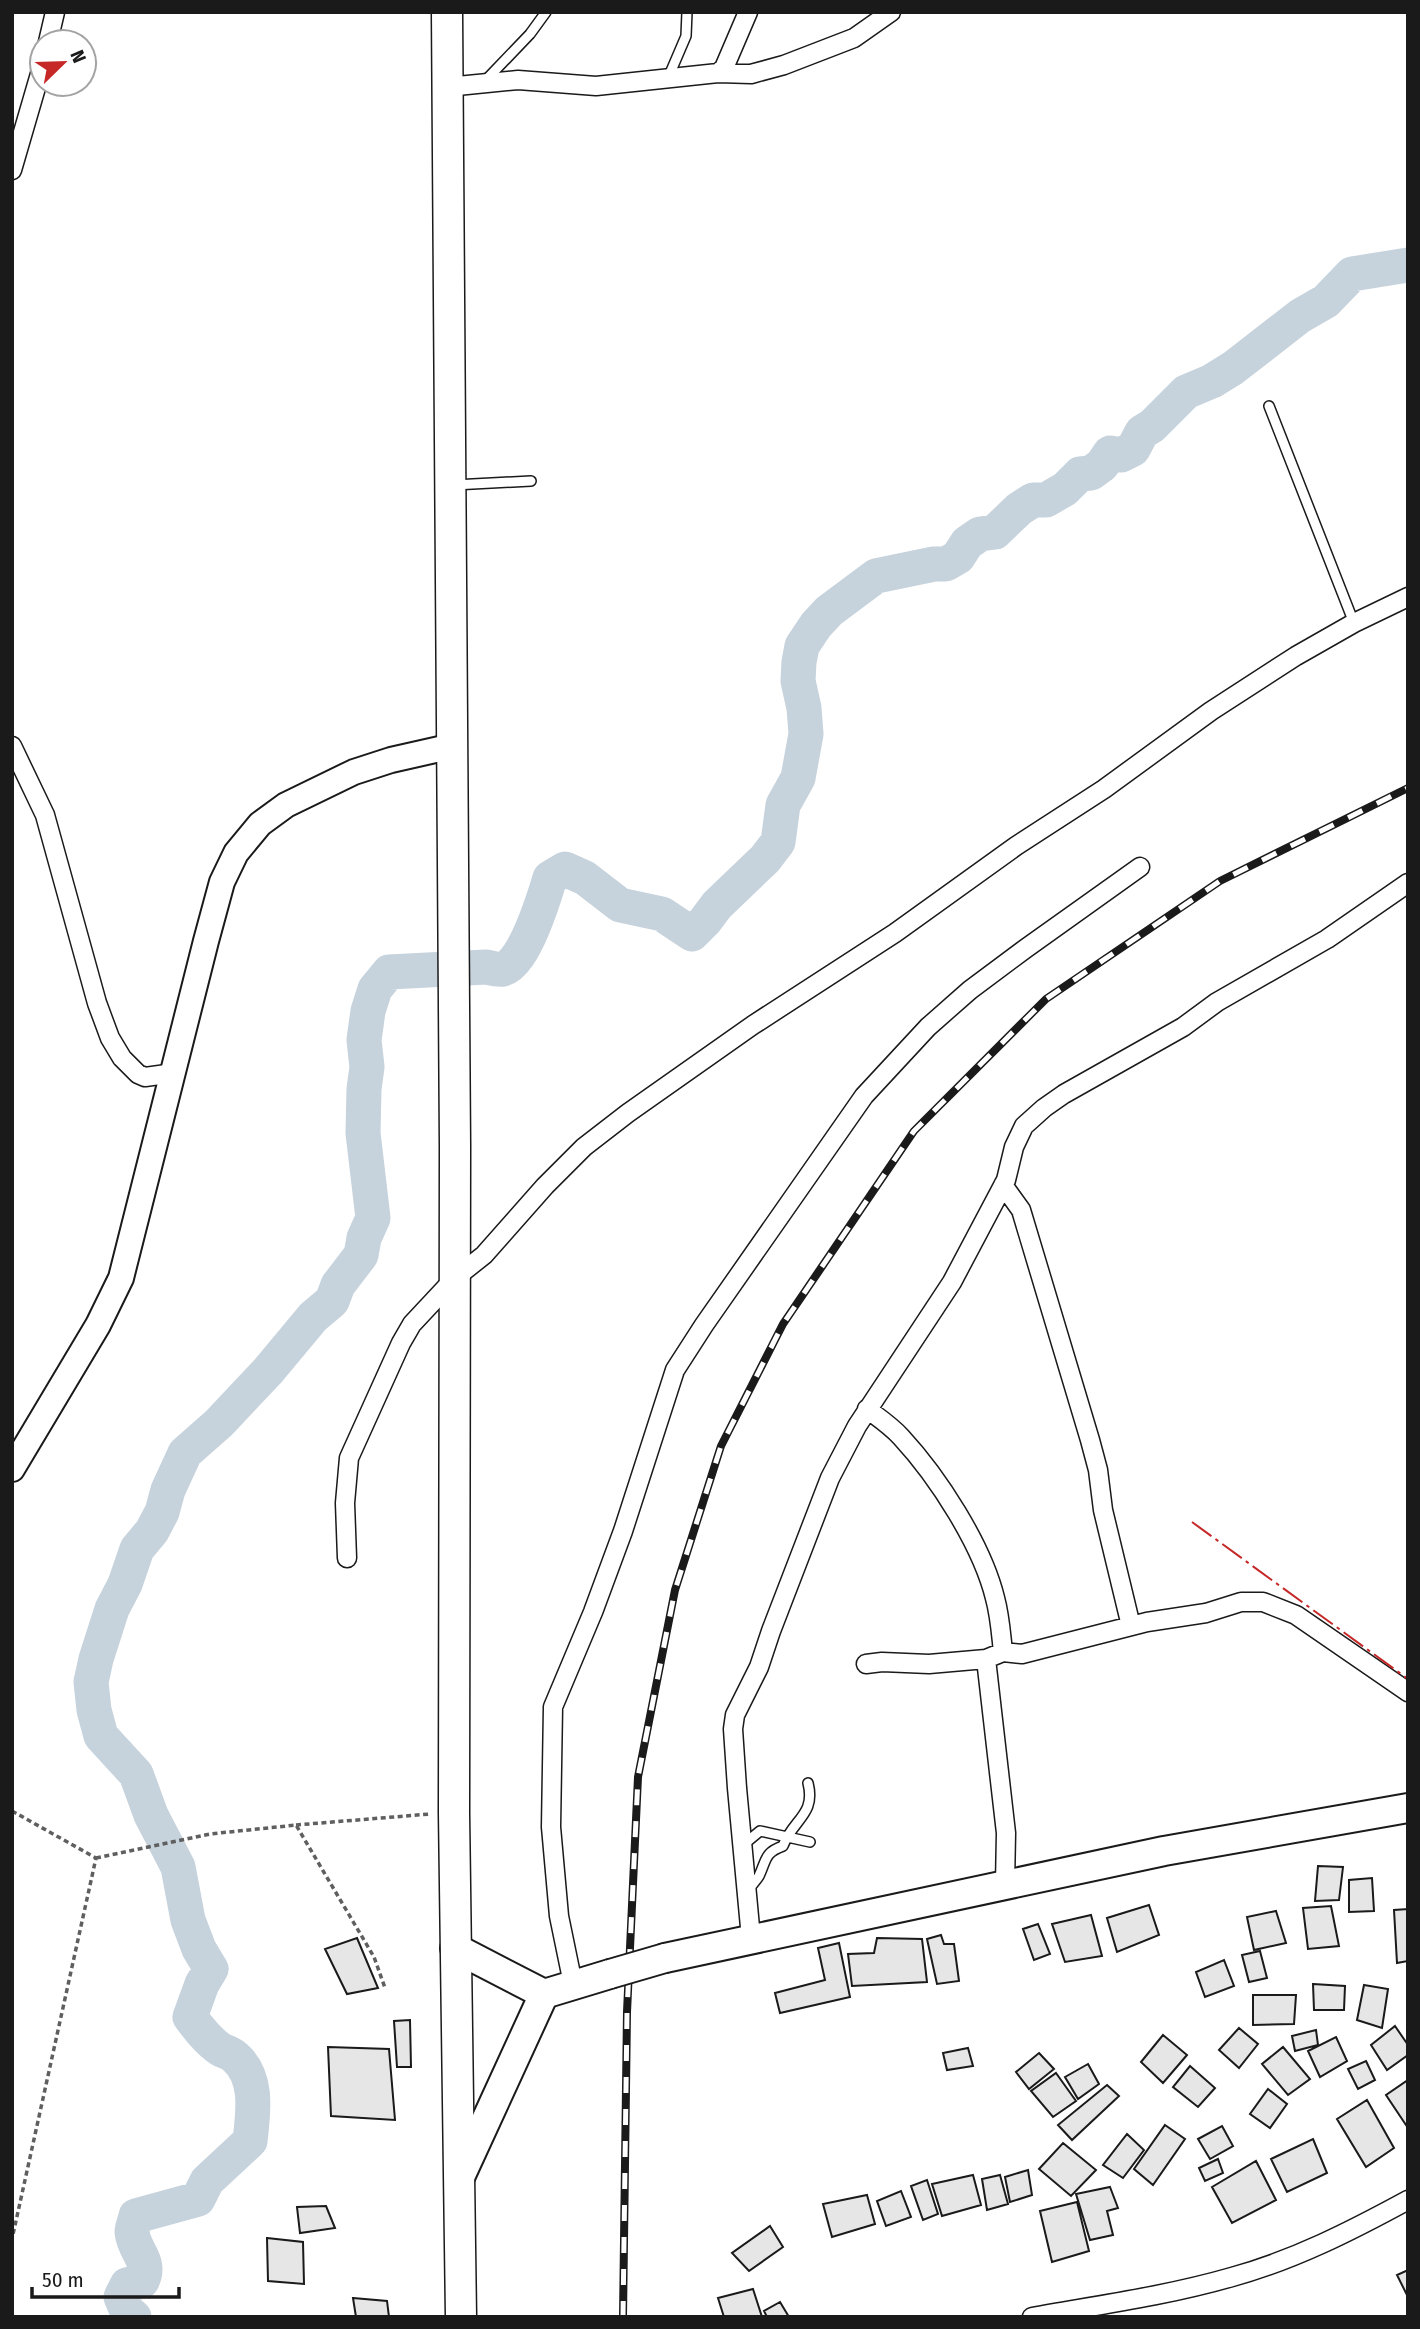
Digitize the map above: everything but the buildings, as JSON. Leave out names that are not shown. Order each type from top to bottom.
[{"type":"highway","points":[[447,12],[453,746],[454,1813],[461,2317]]},
{"type":"main road","points":[[12,1469],[98,1325],[121,1278],[222,882],[236,853],[260,824],[286,805],[354,772],[391,760],[453,746]]},
{"type":"main road","points":[[460,2177],[544,1994],[665,1958],[751,1938],[1225,1839],[1408,1808]]},
{"type":"main road","points":[[455,1948],[544,1994]]},
{"type":"street","points":[[718,73],[724,68],[748,12]]},
{"type":"street","points":[[447,87],[518,80],[596,86],[718,73],[751,74],[784,65],[854,38],[891,12]]},
{"type":"street","points":[[12,170],[33,98]]},
{"type":"street","points":[[346,1558],[346,1472],[353,1447],[406,1334],[455,1278],[484,1255],[545,1186],[584,1147],[628,1113],[776,1010],[895,933],[1016,846],[1104,789],[1211,711],[1296,656],[1354,623],[1408,597]]},
{"type":"street","points":[[12,746],[45,815],[97,1003],[110,1038],[121,1058],[138,1074],[145,1077],[174,1073]]},
{"type":"street","points":[[573,1984],[559,1916],[551,1827],[553,1707],[619,1543],[676,1370],[704,1325],[864,1096],[928,1027],[970,990],[1140,867]]},
{"type":"street","points":[[751,1938],[733,1729],[735,1715],[755,1679],[830,1478],[867,1409],[953,1282],[1003,1185],[1014,1147],[1024,1126],[1044,1108],[1183,1027],[1235,991],[1328,939],[1408,883]]},
{"type":"street","points":[[1003,1185],[1021,1210],[1090,1440],[1098,1470],[1103,1510],[1131,1626]]},
{"type":"street","points":[[867,1409],[899,1434],[932,1472],[967,1533],[988,1574],[1003,1652]]},
{"type":"street","points":[[866,1664],[929,1664],[986,1659],[1003,1652],[1022,1654],[1131,1626],[1206,1613],[1241,1602],[1263,1602],[1296,1615],[1408,1692]]},
{"type":"street","points":[[986,1659],[1006,1833],[1005,1884]]},
{"type":"street","points":[[1032,2317],[1125,2303],[1232,2277],[1320,2246],[1408,2200]]},
{"type":"lane","points":[[482,84],[530,34],[546,12]]},
{"type":"lane","points":[[668,80],[686,36],[687,12]]},
{"type":"lane","points":[[1269,406],[1354,623]]},
{"type":"lane","points":[[449,486],[531,481]]},
{"type":"lane","points":[[747,1892],[771,1850],[783,1846],[793,1825],[803,1818],[811,1795],[808,1783]]},
{"type":"lane","points":[[743,1845],[760,1831],[810,1842]]},
{"type":"path","points":[[12,1811],[96,1858],[210,1834],[454,1813]]},
{"type":"path","points":[[296,1825],[374,1956],[385,1988]]},
{"type":"path","points":[[12,2239],[96,1858]]},
{"type":"waterway","points":[[134,2317],[127,2311],[121,2297],[127,2285],[142,2281],[145,2274],[144,2262],[133,2239],[136,2216],[198,2199],[207,2181],[250,2141],[253,2096],[243,2065],[212,2042],[190,2017],[202,1984],[211,1969],[199,1949],[188,1920],[178,1867],[151,1815],[136,1774],[101,1736],[94,1710],[91,1682],[112,1609],[125,1584],[137,1549],[152,1531],[162,1512],[168,1490],[185,1453],[219,1423],[268,1371],[313,1317],[332,1301],[338,1285],[361,1255],[364,1238],[373,1218],[363,1133],[367,1067],[364,1040],[368,1011],[375,989],[389,972],[486,967],[503,969],[511,964],[526,943],[550,878],[565,869],[585,878],[620,905],[662,914],[692,934],[717,905],[765,859],[778,842],[783,805],[798,778],[806,734],[798,681],[802,646],[829,611],[876,576],[946,564],[958,557],[967,543],[980,534],[995,532],[1019,509],[1033,500],[1046,500],[1065,489],[1080,474],[1091,473],[1102,465],[1110,453],[1121,455],[1133,449],[1142,432],[1152,426],[1186,392],[1233,368],[1300,316],[1326,301],[1352,274],[1408,265]]},
{"type":"railway","points":[[623,2317],[627,2012],[638,1777],[675,1590],[721,1446],[783,1324],[914,1131],[1046,999],[1220,881],[1408,788]]},
{"type":"power","points":[[1192,1522],[1408,1679]]}]
